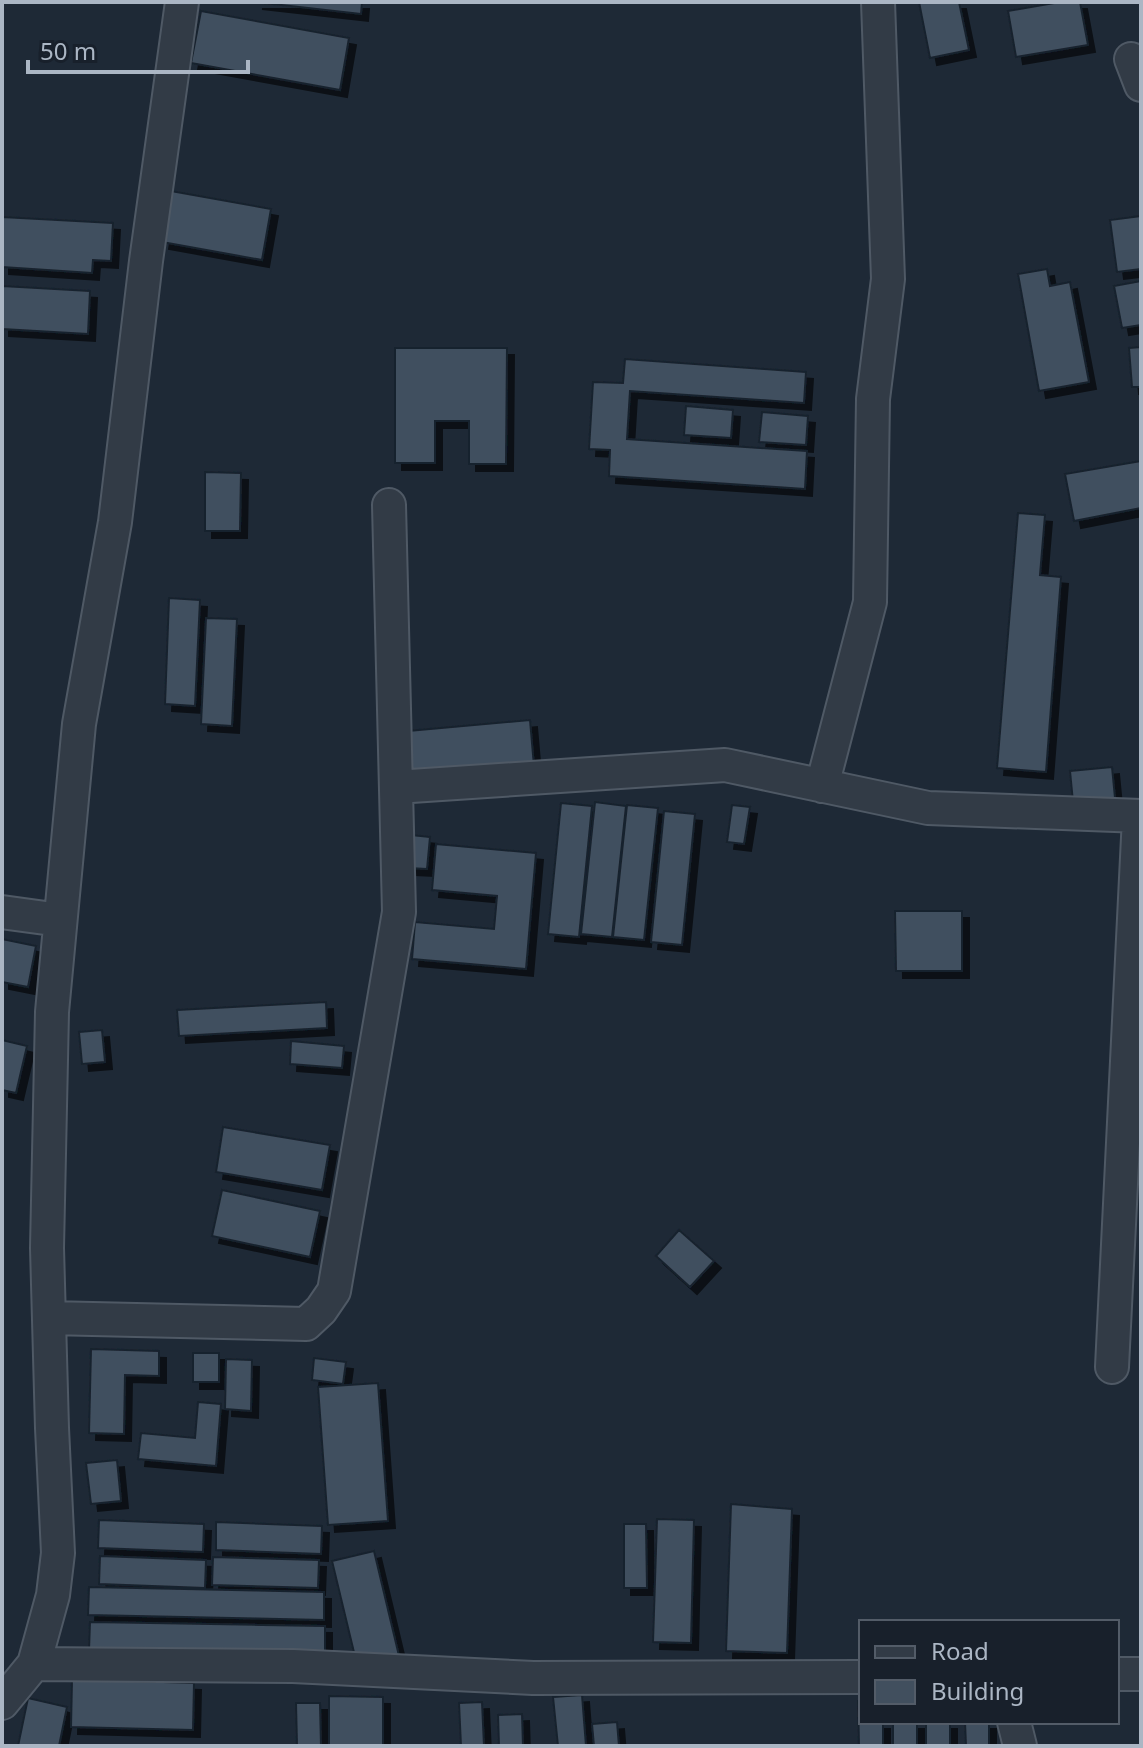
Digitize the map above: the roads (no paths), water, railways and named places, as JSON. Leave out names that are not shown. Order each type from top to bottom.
[{"type":"street","points":[[2,1703],[34,1664],[53,1595],[58,1553],[47,1248],[52,1012],[79,724],[115,522],[146,261],[182,2]]},
{"type":"street","points":[[822,786],[870,602],[873,399],[888,279],[878,2]]},
{"type":"street","points":[[49,1318],[306,1324],[334,1291],[399,912],[389,505]]},
{"type":"street","points":[[396,787],[725,765],[928,808],[1140,816],[1112,1367]]},
{"type":"street","points":[[2,912],[60,920]]},
{"type":"street","points":[[34,1664],[293,1666],[533,1678],[859,1677]]},
{"type":"street","points":[[1119,1674],[1141,1674]]},
{"type":"street","points":[[1014,1724],[1020,1746]]}]
